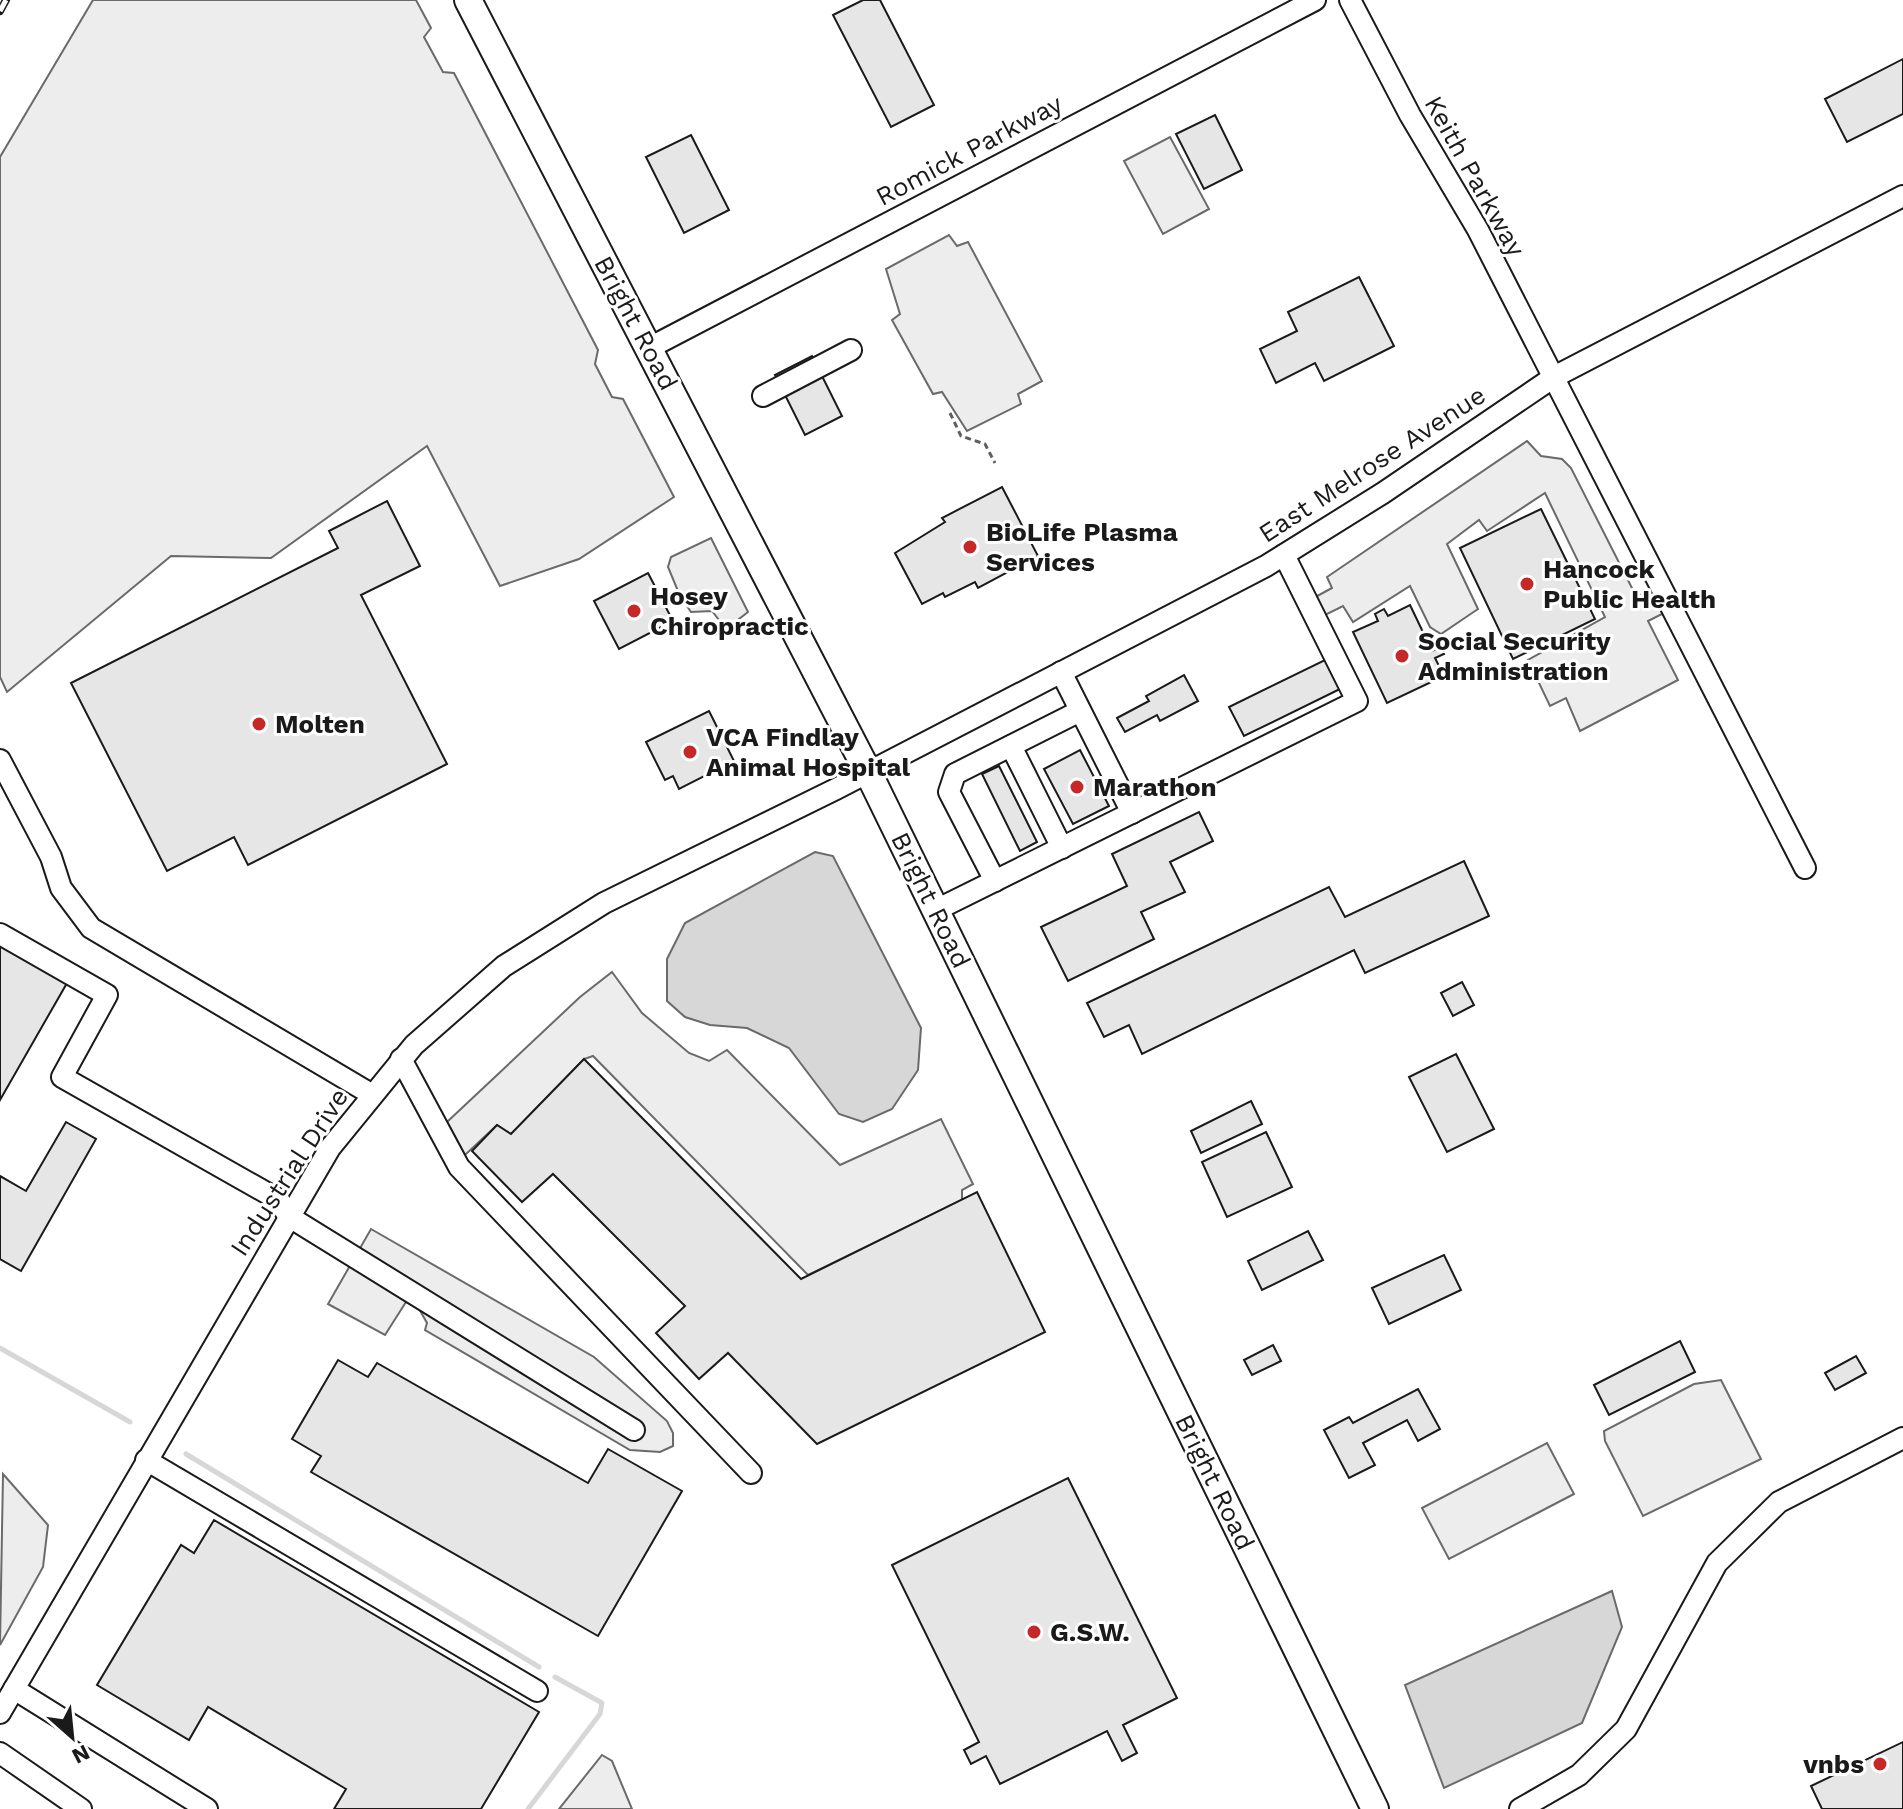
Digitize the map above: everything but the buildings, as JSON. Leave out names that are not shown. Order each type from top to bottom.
[{"type":"main road","name":"Bright Road","points":[[468,0],[868,772],[1375,1809]]},
{"type":"street","name":"Romick Parkway","points":[[649,348],[1315,0]]},
{"type":"street","name":"Keith Parkway","points":[[1350,0],[1410,115],[1478,230],[1805,868]]},
{"type":"street","name":"East Melrose Avenue","points":[[868,772],[1284,555],[1554,377],[1903,196]]},
{"type":"street","points":[[763,396],[851,350]]},
{"type":"street","points":[[936,910],[1357,701],[1284,555]]},
{"type":"street","points":[[1061,672],[1132,813]]},
{"type":"street","points":[[995,881],[949,792],[955,774],[1080,711]]},
{"type":"street","points":[[1011,746],[1062,848]]},
{"type":"street","points":[[0,760],[51,857],[61,888],[91,928],[371,1094]]},
{"type":"street","name":"Industrial Drive","points":[[0,1713],[288,1216],[330,1148],[401,1059],[473,991],[571,921],[868,772]]},
{"type":"street","points":[[0,934],[107,995],[62,1077],[279,1200],[288,1216],[634,1430]]},
{"type":"street","points":[[401,1059],[459,1167],[751,1473]]},
{"type":"street","points":[[1520,1809],[1579,1775],[1626,1729],[1717,1563],[1779,1502],[1903,1438]]},
{"type":"street","points":[[146,1460],[537,1691]]},
{"type":"street","points":[[14,1689],[207,1809]]},
{"type":"street","points":[[0,1753],[81,1809]]},
{"type":"path","points":[[950,413],[961,436],[985,444],[995,463]]},
{"type":"shaded area","points":[[93,0],[416,0],[431,28],[424,37],[443,72],[454,73],[598,350],[595,364],[612,397],[623,399],[674,497],[579,559],[500,586],[427,446],[271,558],[171,556],[7,692],[0,677],[0,157]]},
{"type":"shaded area","points":[[1170,137],[1209,209],[1163,234],[1124,161]]},
{"type":"shaded area","points":[[949,235],[957,246],[968,242],[1042,381],[1018,394],[1021,404],[967,431],[942,392],[933,394],[892,320],[900,314],[886,269]]},
{"type":"shaded area","points":[[1527,441],[1541,456],[1562,459],[1571,468],[1636,596],[1662,588],[1672,609],[1648,621],[1678,680],[1580,731],[1566,698],[1550,706],[1528,660],[1605,617],[1545,493],[1487,531],[1479,520],[1447,544],[1478,609],[1441,634],[1430,627],[1410,586],[1353,622],[1343,606],[1317,619],[1308,601],[1332,588],[1327,577]]},
{"type":"shaded area","points":[[711,538],[748,612],[726,629],[712,611],[691,612],[680,596],[668,567],[671,557]]},
{"type":"shaded area","points":[[815,852],[833,856],[921,1028],[918,1070],[892,1109],[863,1122],[839,1114],[789,1048],[747,1028],[710,1025],[685,1017],[667,1001],[667,959],[685,923]]},
{"type":"shaded area","points":[[612,972],[642,1013],[689,1053],[709,1061],[727,1050],[840,1165],[941,1119],[973,1184],[962,1190],[962,1200],[808,1275],[593,1056],[584,1059],[511,1134],[497,1125],[465,1155],[447,1122],[580,997]]},
{"type":"shaded area","points":[[371,1229],[594,1357],[667,1421],[673,1433],[673,1446],[660,1452],[630,1450],[425,1330],[427,1323],[418,1307],[406,1302],[385,1335],[328,1304]]},
{"type":"shaded area","points":[[1721,1380],[1761,1459],[1643,1516],[1605,1441],[1604,1431],[1694,1384]]},
{"type":"shaded area","points":[[1547,1443],[1574,1494],[1449,1559],[1422,1508]]},
{"type":"shaded area","points":[[3,1474],[48,1525],[43,1567],[0,1645]]},
{"type":"shaded area","points":[[1612,1591],[1622,1627],[1582,1723],[1444,1788],[1405,1685]]},
{"type":"shaded area","points":[[602,1755],[612,1761],[632,1809],[559,1809]]},
{"type":"waterway","points":[[0,1348],[130,1422]]},
{"type":"waterway","points":[[186,1454],[539,1667]]},
{"type":"waterway","points":[[528,1809],[600,1714],[602,1703],[555,1677]]},
{"type":"railway","points":[[0,11],[6,0]]},
{"type":"place","name":"BioLife Plasma Services","points":[[970,547]]},
{"type":"place","name":"Hancock Public Health","points":[[1527,584]]},
{"type":"place","name":"Hosey Chiropractic","points":[[634,611]]},
{"type":"place","name":"Social Security Administration","points":[[1402,656]]},
{"type":"place","name":"Molten","points":[[259,724]]},
{"type":"place","name":"VCA Findlay Animal Hospital","points":[[690,752]]},
{"type":"place","name":"Marathon","points":[[1077,787]]},
{"type":"place","name":"G.S.W.","points":[[1034,1632]]},
{"type":"place","name":"vnbs","points":[[1880,1764]]}]
